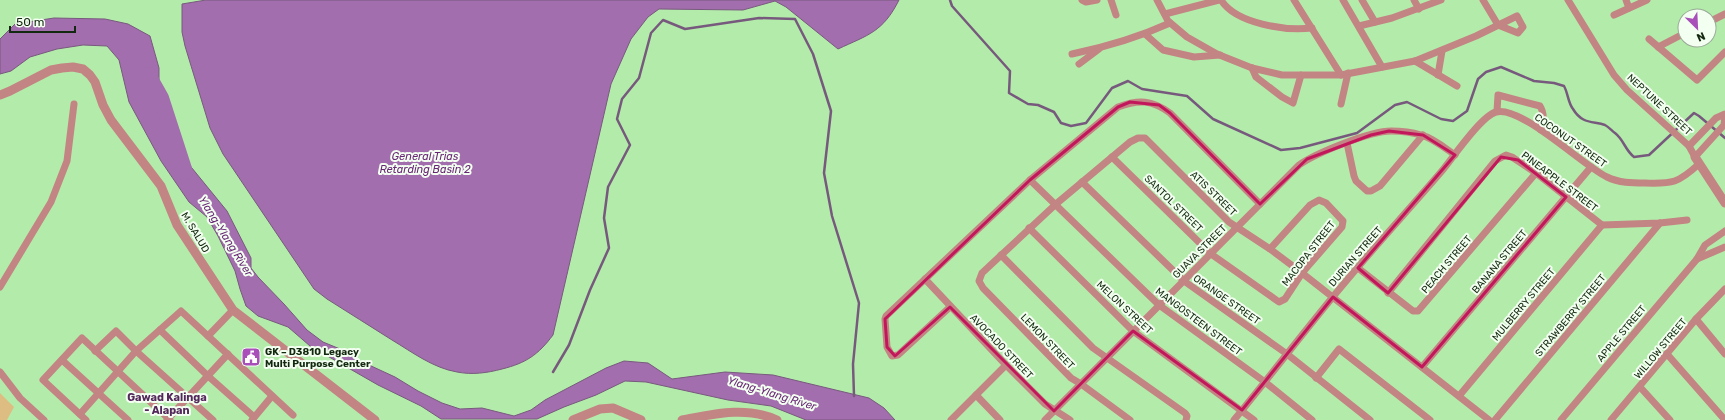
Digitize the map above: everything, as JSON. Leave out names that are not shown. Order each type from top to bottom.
[{"type":"street","points":[[1082,0],[1086,2],[1097,0]]},
{"type":"street","points":[[1111,0],[1116,15]]},
{"type":"street","points":[[1157,0],[1170,23],[1188,37],[1220,55],[1252,68],[1282,75],[1344,74],[1415,61],[1442,51],[1498,25],[1483,0]]},
{"type":"street","points":[[1164,14],[1220,0],[1241,16],[1268,26],[1295,30],[1312,28]]},
{"type":"street","points":[[1294,0],[1344,74],[1341,104]]},
{"type":"street","points":[[1343,0],[1382,67]]},
{"type":"street","points":[[1362,0],[1375,22]]},
{"type":"street","points":[[1414,0],[1419,9]]},
{"type":"street","points":[[1359,26],[1392,18],[1419,9],[1431,2],[1441,0]]},
{"type":"street","name":"NEPTUNE STREET","points":[[1568,0],[1614,75],[1627,90],[1661,119],[1689,146],[1697,161],[1725,203]]},
{"type":"street","points":[[1626,0],[1629,8]]},
{"type":"street","points":[[1614,15],[1647,0]]},
{"type":"street","points":[[1072,54],[1145,34],[1170,23]]},
{"type":"street","points":[[1145,34],[1163,50],[1194,57],[1220,55]]},
{"type":"street","points":[[1658,47],[1677,37]]},
{"type":"street","points":[[1649,39],[1697,80],[1725,52]]},
{"type":"street","points":[[1079,64],[1102,47]]},
{"type":"street","points":[[1438,75],[1442,51]]},
{"type":"street","points":[[1415,61],[1457,86]]},
{"type":"street","name":"M. SALUD","points":[[0,94],[10,91],[51,70],[78,68],[83,69],[90,75],[95,82],[103,105],[111,120],[161,186],[177,225],[233,310],[369,417],[375,420]]},
{"type":"street","points":[[1252,68],[1256,77],[1282,97],[1293,103],[1301,75]]},
{"type":"street","points":[[1497,111],[1498,95],[1540,106],[1543,111],[1544,119],[1541,130]]},
{"type":"street","points":[[950,307],[898,355],[892,356],[887,347],[886,316],[1030,180],[1118,107],[1130,102],[1143,101],[1159,106],[1170,113],[1260,204]]},
{"type":"street","points":[[0,287],[51,202],[67,161],[74,104]]},
{"type":"street","name":"COCONUT STREET","points":[[1497,111],[1512,114],[1541,130],[1607,178],[1617,181],[1664,184],[1679,180],[1687,175],[1724,125],[1725,115]]},
{"type":"street","name":"DURIAN STREET","points":[[1234,420],[1333,296],[1455,155],[1482,121],[1497,111]]},
{"type":"street","points":[[1689,146],[1716,118],[1725,115]]},
{"type":"street","name":"GUAVA STREET","points":[[1044,420],[1299,165],[1307,159],[1347,143],[1389,131],[1408,132],[1423,135],[1455,155]]},
{"type":"street","points":[[1347,143],[1356,181],[1367,191],[1371,191],[1380,186],[1423,135]]},
{"type":"street","name":"ATIS STREET","points":[[978,280],[982,273],[1056,204],[1130,142],[1138,138],[1145,138],[1229,222],[1270,249],[1333,296],[1490,420]]},
{"type":"street","name":"PINEAPPLE STREET","points":[[1388,292],[1490,167],[1501,157],[1506,155],[1512,157],[1536,173],[1602,225],[1660,223],[1687,220]]},
{"type":"street","name":"SANTOL STREET","points":[[1112,157],[1211,254],[1276,300],[1282,301]]},
{"type":"street","name":"BANANA STREET","points":[[1422,367],[1591,167]]},
{"type":"street","name":"PEACH STREET","points":[[1358,268],[1413,311],[1418,311],[1536,173]]},
{"type":"street","name":"MANGOSTEEN STREET","points":[[1030,180],[1159,305],[1264,382],[1312,420]]},
{"type":"street","name":"ORANGE STREET","points":[[1082,182],[1184,281],[1287,354],[1370,420]]},
{"type":"street","name":"MACOPA STREET","points":[[1270,249],[1315,202],[1319,200],[1326,203],[1341,218],[1344,224],[1302,273],[1288,296],[1282,301]]},
{"type":"street","name":"STRAWBERRY STREET","points":[[1495,420],[1660,223]]},
{"type":"street","name":"MULBERRY STREET","points":[[1459,396],[1602,225]]},
{"type":"street","name":"MELON STREET","points":[[1029,228],[1134,331],[1254,420]]},
{"type":"street","name":"APPLE STREET","points":[[1561,420],[1697,259],[1705,245],[1725,232]]},
{"type":"street","name":"APPLE STREET","points":[[1697,259],[1725,247]]},
{"type":"street","points":[[1001,255],[1093,348],[1185,413],[1186,420]]},
{"type":"street","name":"AVOCADO STREET","points":[[925,279],[1006,365],[1054,411],[1070,420]]},
{"type":"street","name":"LEMON STREET","points":[[978,280],[983,288],[1071,378],[1130,420]]},
{"type":"street","name":"WILLOW STREET","points":[[1612,420],[1696,319],[1725,289]]},
{"type":"street","points":[[208,336],[233,310]]},
{"type":"street","points":[[80,414],[136,351],[181,311],[293,415]]},
{"type":"street","points":[[1696,319],[1725,354]]},
{"type":"street","points":[[160,330],[253,418],[272,396]]},
{"type":"street","points":[[95,351],[116,331],[136,351],[213,420]]},
{"type":"street","points":[[86,420],[43,380],[82,338],[169,420],[228,354]]},
{"type":"street","points":[[1316,378],[1339,349],[1430,420]]},
{"type":"street","points":[[1667,354],[1725,420]]},
{"type":"street","points":[[62,360],[128,420]]},
{"type":"street","points":[[951,420],[1006,365]]},
{"type":"street","points":[[0,372],[20,398],[44,420]]},
{"type":"street","points":[[1640,387],[1670,420]]},
{"type":"street","points":[[976,396],[1000,420]]},
{"type":"street","points":[[573,420],[600,409],[613,408],[641,420]]},
{"type":"street","points":[[682,420],[726,412],[761,414],[777,420]]},
{"type":"highlighted area","points":[[1130,102],[1159,105],[1170,113],[1260,204],[1307,159],[1371,135],[1389,131],[1423,135],[1455,155],[1358,268],[1388,293],[1501,157],[1518,160],[1566,197],[1422,367],[1333,297],[1242,410],[1133,331],[1054,411],[950,307],[895,356],[887,347],[885,319],[1030,180],[1118,107]]},
{"type":"shaded area","points":[[0,393],[14,407],[7,420],[0,420]]},
{"type":"water","name":"General Trias Retarding Basin 2","points":[[206,0],[899,0],[893,11],[881,26],[866,36],[838,49],[786,7],[775,1],[743,10],[659,9],[648,17],[631,39],[611,84],[553,335],[537,353],[518,364],[485,372],[463,373],[448,370],[423,359],[327,299],[314,289],[223,154],[210,128],[182,32],[182,4]]},
{"type":"water","points":[[54,18],[105,19],[128,24],[150,36],[159,68],[159,97],[166,133],[174,146],[227,211],[251,258],[251,268],[258,277],[307,330],[323,342],[395,377],[442,403],[460,409],[482,408],[514,416],[531,410],[545,400],[606,368],[624,361],[648,363],[672,379],[725,372],[773,375],[869,398],[884,408],[895,420],[806,420],[771,406],[728,400],[646,382],[625,381],[596,395],[537,419],[441,419],[421,406],[378,385],[310,346],[288,327],[258,316],[246,306],[235,271],[218,236],[207,217],[189,202],[161,161],[129,102],[119,60],[107,46],[83,45],[57,49],[30,57],[11,71],[0,74],[0,39],[15,24]]},
{"type":"waterway","points":[[950,0],[952,6],[1010,71],[1009,93],[1028,104],[1038,105],[1054,112],[1061,123],[1071,126],[1086,123],[1112,88],[1128,81],[1142,89],[1187,96],[1213,119],[1281,150],[1300,148],[1357,133],[1395,105],[1407,102],[1441,119],[1453,121],[1467,111],[1478,79],[1486,72],[1501,67],[1534,81],[1554,83],[1564,86],[1571,107],[1576,114],[1584,120],[1608,127],[1618,136],[1634,157],[1649,155],[1694,113],[1725,138]]},
{"type":"waterway","points":[[553,372],[569,345],[590,290],[609,248],[604,218],[608,187],[630,145],[617,119],[622,99],[639,78],[651,33],[663,20],[685,29],[759,18],[795,19],[813,54],[831,111],[824,173],[832,216],[859,303],[853,364],[854,396]]},
{"type":"waterway","name":"Ylang-Ylang River","points":[[148,75],[161,98],[185,172]]},
{"type":"place","name":"GK – D3810 Legacy Multi Purpose Center","points":[[251,357]]},
{"type":"district","name":"Gawad Kalinga - Alapan","points":[[167,403]]}]
